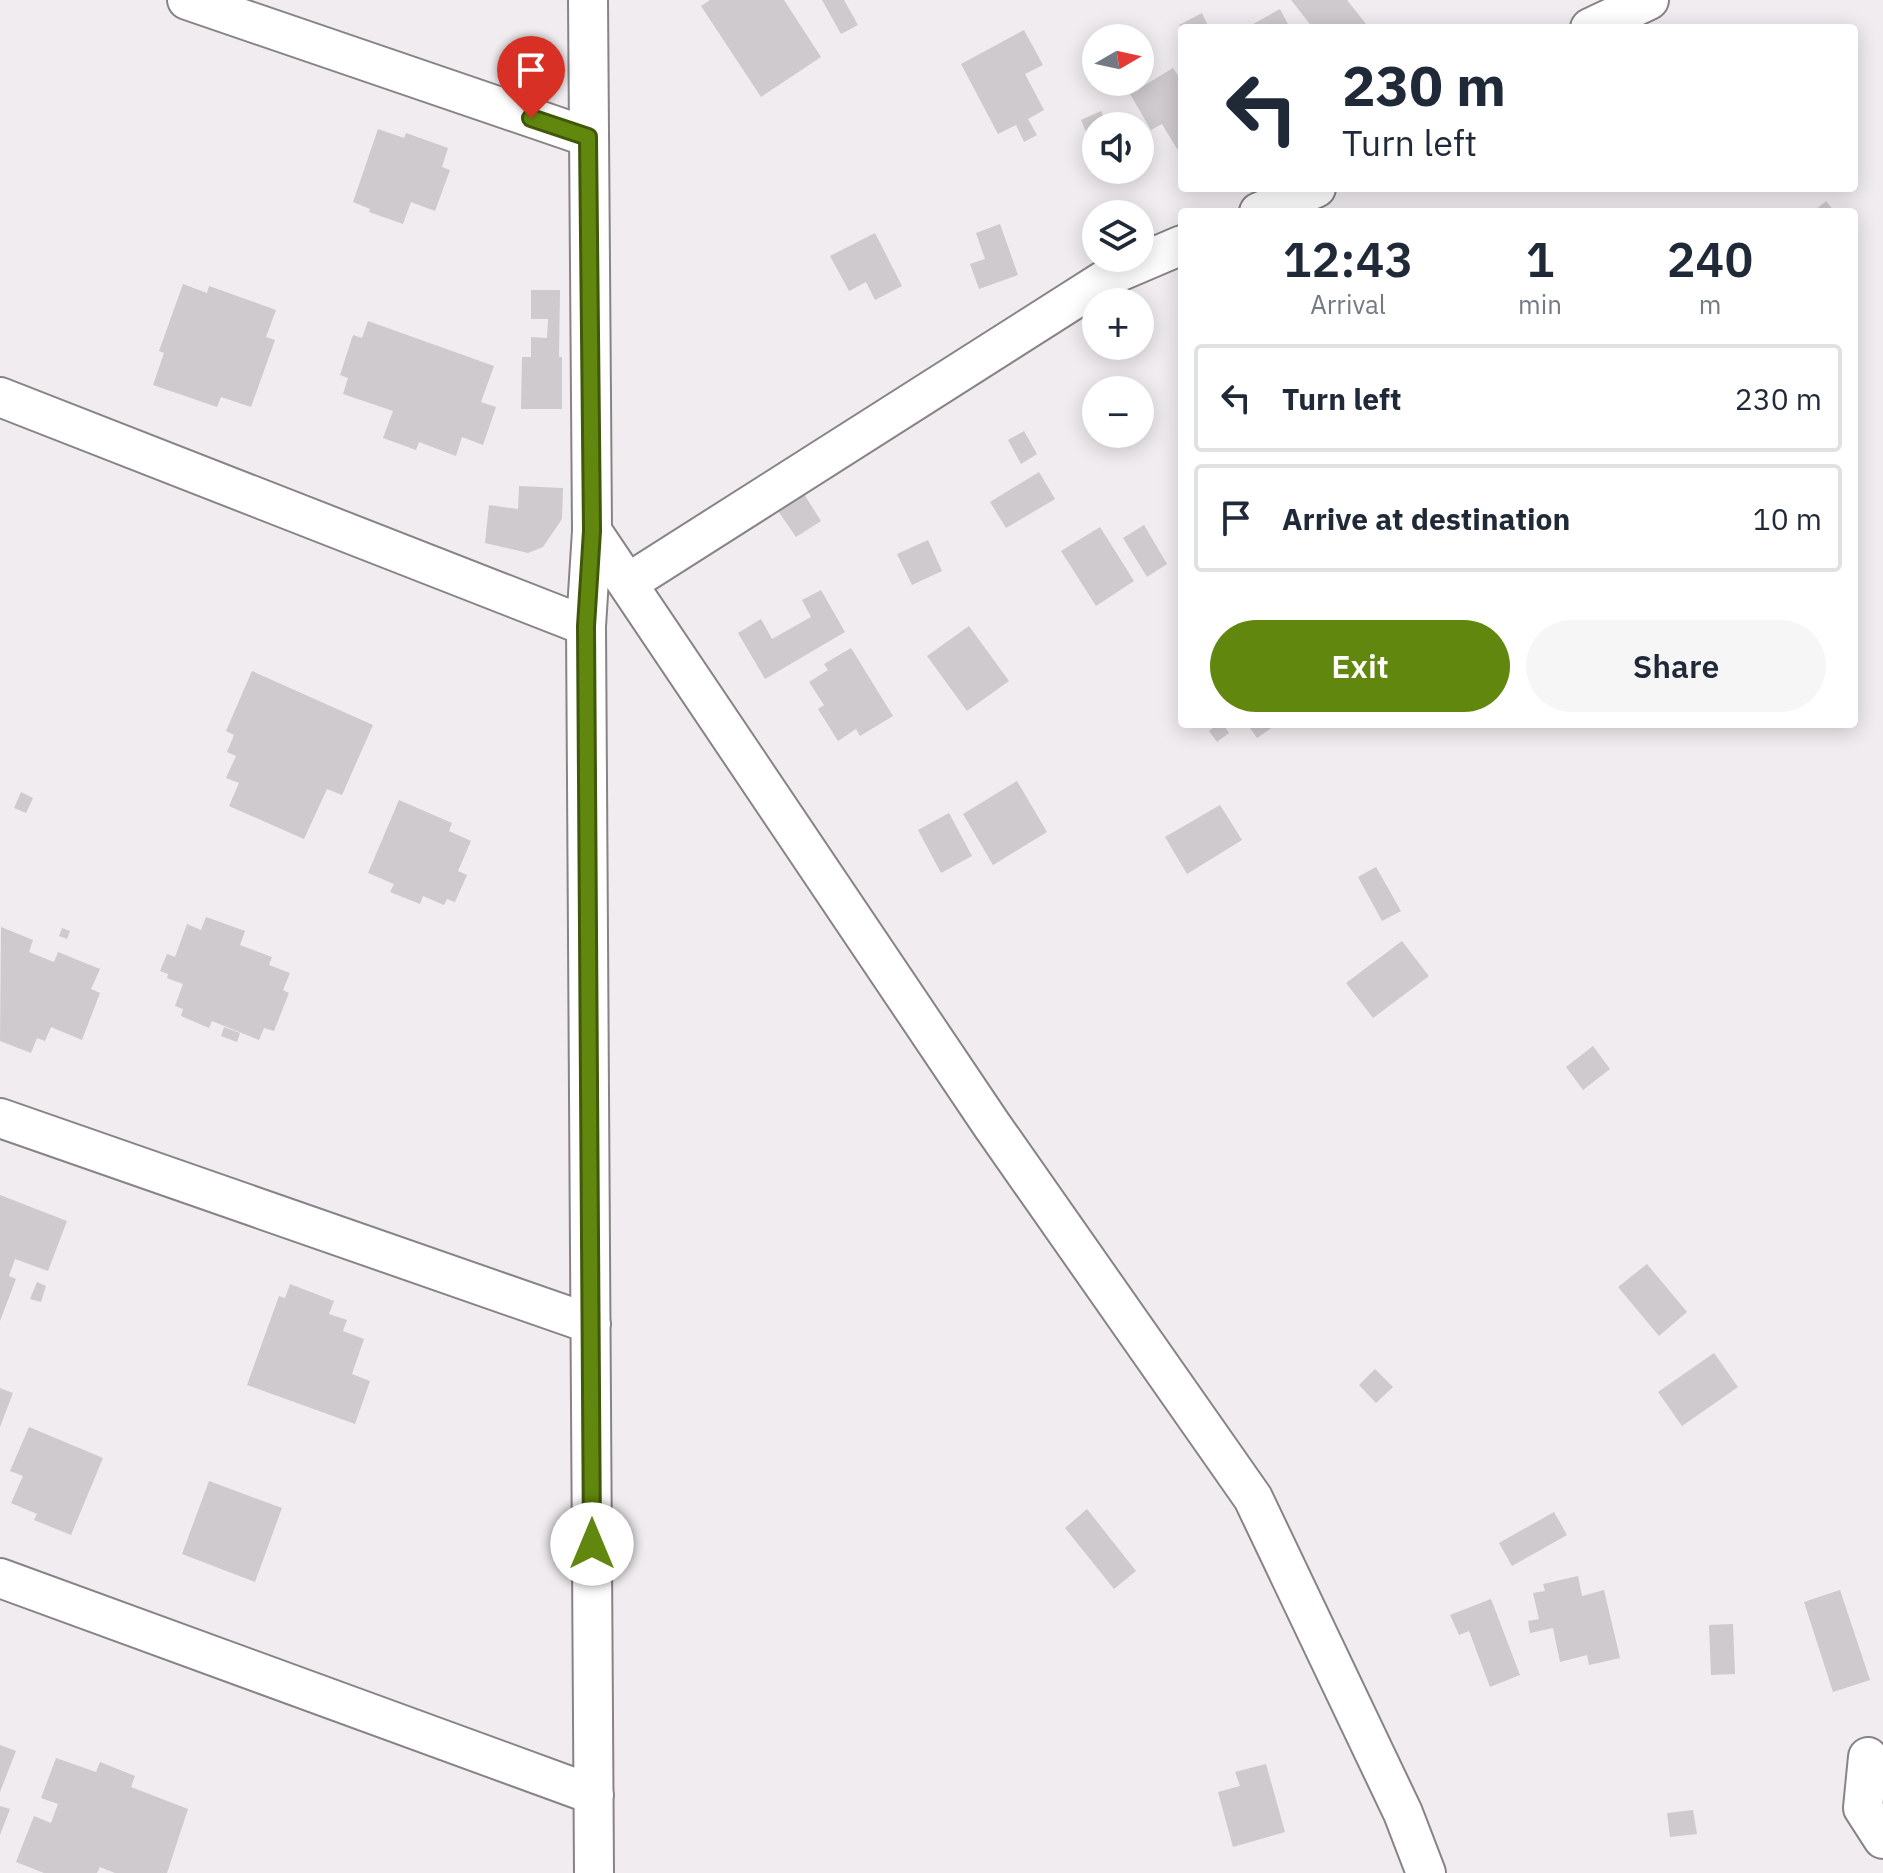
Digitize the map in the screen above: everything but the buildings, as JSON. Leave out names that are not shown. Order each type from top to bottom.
[{"type":"street","points":[[187,0],[588,137]]},
{"type":"street","points":[[588,0],[592,531],[586,626],[594,1873]]},
{"type":"street","points":[[1598,24],[1649,0]]},
{"type":"street","points":[[1268,208],[1306,192]]},
{"type":"street","points":[[628,583],[1114,274],[1178,247]]},
{"type":"street","points":[[0,397],[586,626]]},
{"type":"street","points":[[592,531],[991,1124],[1253,1498],[1403,1813],[1426,1873]]},
{"type":"street","points":[[0,1118],[591,1324]]},
{"type":"street","points":[[0,1578],[594,1795]]},
{"type":"street","points":[[1868,1757],[1863,1808],[1883,1839]]},
{"type":"route","points":[[531,118],[588,137],[592,531],[586,626],[592,1544]]}]
